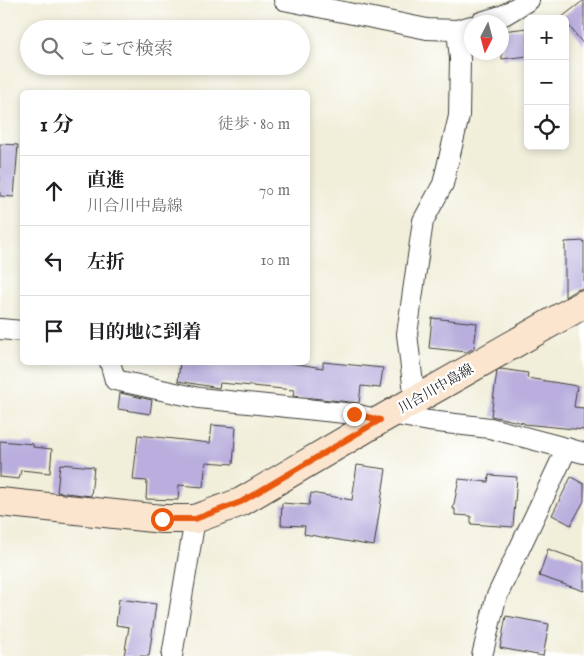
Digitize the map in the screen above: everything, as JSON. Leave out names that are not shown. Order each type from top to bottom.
[{"type":"main road","name":"川合川中島線","points":[[0,502],[162,519],[195,519],[241,502],[584,304]]},
{"type":"street","points":[[284,0],[427,29],[464,28],[460,59],[459,116],[443,184],[423,221],[407,334],[415,401]]},
{"type":"street","points":[[504,15],[530,0]]},
{"type":"street","points":[[0,329],[20,331]]},
{"type":"street","points":[[111,365],[115,380],[198,398],[490,428],[576,450],[496,598],[482,656]]},
{"type":"street","points":[[172,656],[195,519]]},
{"type":"building","points":[[584,0],[584,45],[569,26],[569,15],[565,15]]},
{"type":"building","points":[[524,28],[524,56],[509,58],[509,30]]},
{"type":"building","points":[[0,144],[18,145],[14,197],[0,196]]},
{"type":"building","points":[[584,241],[584,288],[576,290],[565,297],[565,242]]},
{"type":"building","points":[[432,318],[477,323],[474,348],[467,352],[429,348]]},
{"type":"building","points":[[323,362],[383,368],[380,388],[361,386],[359,403],[293,396],[294,390],[220,383],[219,388],[178,381],[180,365],[304,365],[323,368]]},
{"type":"building","points":[[501,369],[528,373],[527,378],[577,386],[574,407],[584,408],[584,430],[524,424],[491,416],[497,371]]},
{"type":"building","points":[[120,393],[152,400],[150,414],[118,409]]},
{"type":"building","points":[[212,425],[236,427],[233,464],[206,462],[203,487],[179,485],[178,500],[146,499],[147,481],[133,480],[138,435],[210,443]]},
{"type":"building","points":[[0,441],[33,444],[33,447],[52,449],[50,473],[21,470],[19,479],[0,477]]},
{"type":"building","points":[[60,464],[94,467],[91,496],[57,492]]},
{"type":"building","points":[[357,465],[386,469],[374,546],[304,534],[305,526],[281,525],[282,503],[309,505],[311,493],[352,500]]},
{"type":"building","points":[[489,475],[517,477],[513,527],[471,524],[471,516],[455,515],[455,509],[453,509],[459,479],[488,482]]},
{"type":"building","points":[[571,477],[584,484],[584,501],[571,525],[552,515]]},
{"type":"building","points":[[548,549],[584,562],[584,591],[539,576]]},
{"type":"building","points":[[119,599],[156,604],[149,656],[124,656],[129,627],[116,625]]},
{"type":"building","points":[[506,616],[549,624],[543,656],[500,648]]},
{"type":"route","points":[[162,519],[195,519],[241,502],[380,420],[354,414]]}]
